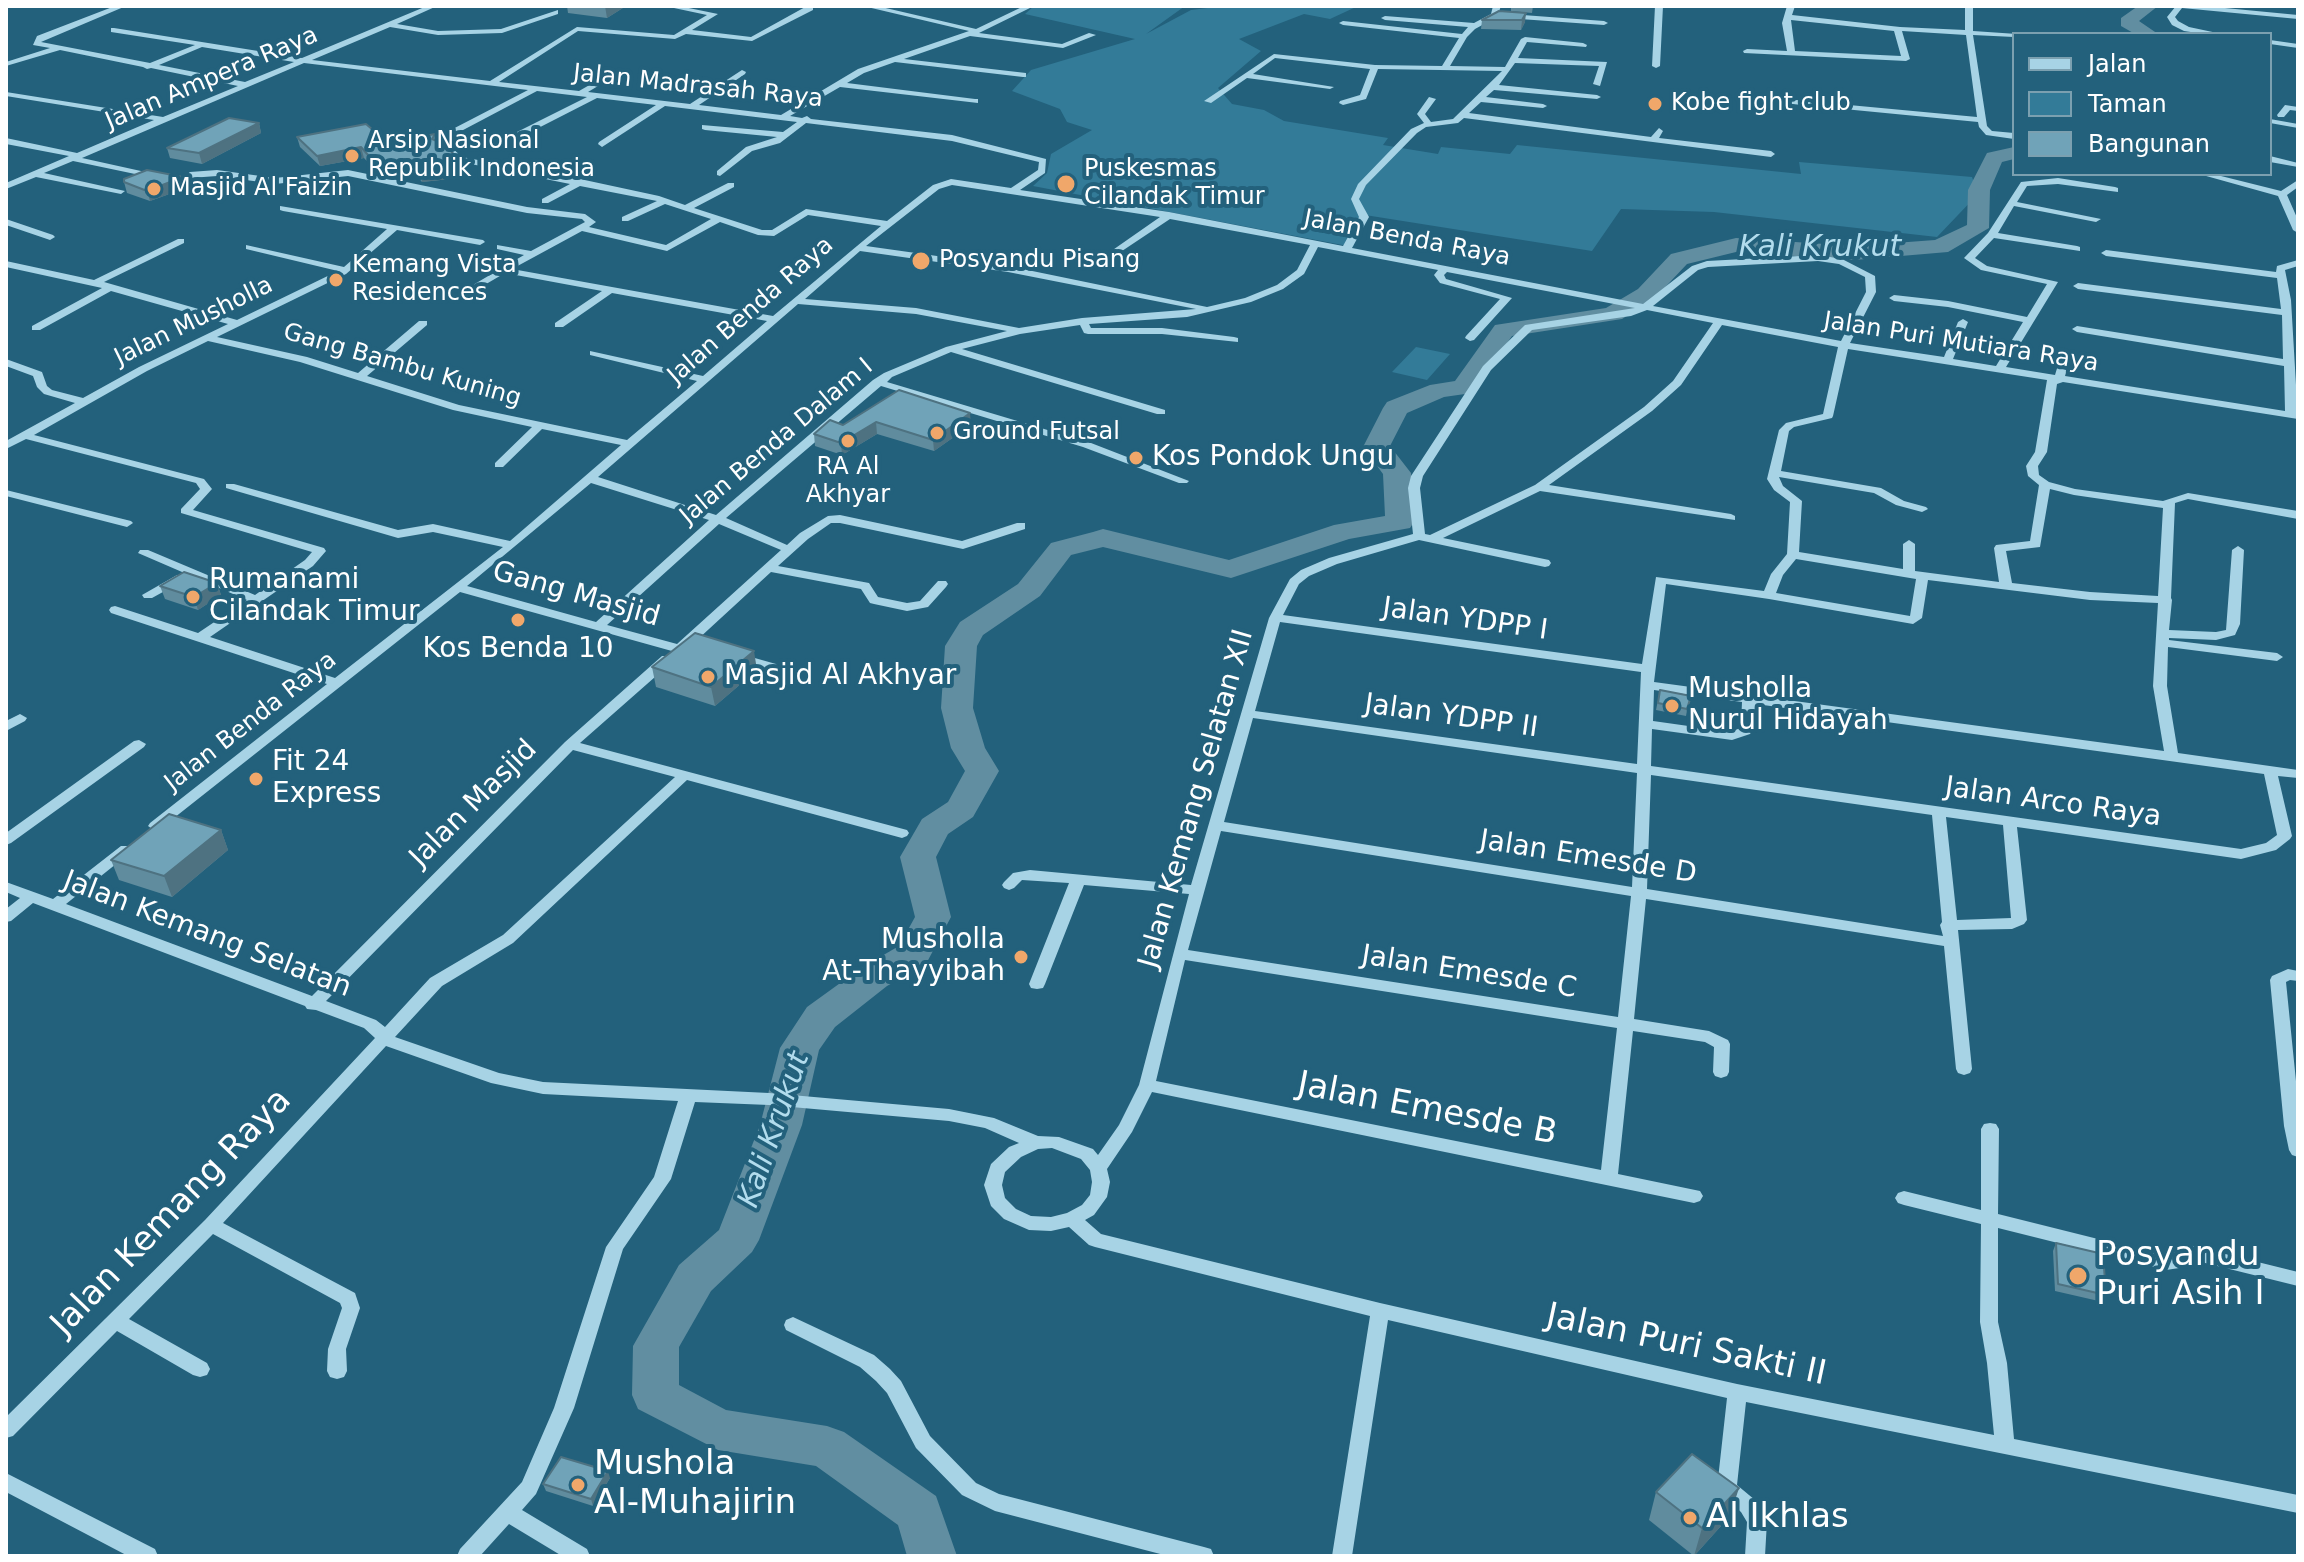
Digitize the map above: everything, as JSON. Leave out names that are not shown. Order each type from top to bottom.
[{"type":"street","points":[[122,6],[40,38],[36,43],[247,85]]},
{"type":"street","name":"Jalan Ampera Raya","points":[[6,186],[433,6]]},
{"type":"street","points":[[867,6],[974,32],[1063,46],[1092,35]]},
{"type":"street","points":[[785,116],[836,84],[891,59],[974,32],[1030,6]]},
{"type":"street","points":[[1656,66],[1659,6]]},
{"type":"street","points":[[1791,6],[1788,17],[1791,53]]},
{"type":"street","points":[[1969,6],[1969,31],[1981,120],[1989,133],[2012,136]]},
{"type":"street","points":[[2191,32],[2172,20],[2180,6],[2298,17]]},
{"type":"street","points":[[490,84],[577,29],[671,37],[687,32],[714,14],[678,8]]},
{"type":"street","points":[[687,32],[752,39],[810,8]]},
{"type":"street","points":[[1444,69],[1464,36],[1495,10],[1604,23]]},
{"type":"street","points":[[388,26],[438,33],[487,32],[510,30],[555,12]]},
{"type":"street","points":[[1788,17],[2012,35]]},
{"type":"street","points":[[1385,18],[1475,25]]},
{"type":"street","points":[[1343,23],[1464,36]]},
{"type":"street","points":[[1747,51],[1906,59],[1897,28]]},
{"type":"street","name":"Jalan Madrasah Raya","points":[[114,30],[304,61],[807,118],[952,138],[1043,161],[1042,171],[1015,189]]},
{"type":"street","points":[[487,32],[490,37],[508,42]]},
{"type":"street","points":[[1346,250],[1364,217],[1355,199],[1362,184],[1414,131],[1429,124],[1455,121],[1492,87],[1527,39],[1583,45]]},
{"type":"street","points":[[2272,42],[2298,46]]},
{"type":"street","points":[[146,67],[199,46]]},
{"type":"street","points":[[6,64],[59,48]]},
{"type":"street","points":[[1208,101],[1274,56],[1375,67],[1444,69],[1604,64],[1597,84]]},
{"type":"street","points":[[891,59],[1023,75]]},
{"type":"street","points":[[1343,103],[1362,98],[1375,67]]},
{"type":"street","points":[[693,106],[742,72]]},
{"type":"street","points":[[1245,75],[1330,87]]},
{"type":"street","points":[[580,94],[609,78]]},
{"type":"street","points":[[836,84],[975,101]]},
{"type":"street","points":[[1492,87],[1597,97]]},
{"type":"street","points":[[448,135],[535,89]]},
{"type":"street","points":[[6,94],[168,120]]},
{"type":"street","points":[[506,141],[596,96]]},
{"type":"street","points":[[1429,124],[1421,114],[1432,99]]},
{"type":"street","points":[[1480,99],[1543,106]]},
{"type":"street","points":[[1785,101],[1981,120]]},
{"type":"street","points":[[602,144],[665,103]]},
{"type":"street","points":[[2281,115],[2294,105]]},
{"type":"street","points":[[1462,115],[1656,135],[1771,154]]},
{"type":"street","points":[[720,173],[749,149],[786,135],[807,118]]},
{"type":"street","points":[[2272,121],[2298,126]]},
{"type":"street","points":[[705,127],[786,135]]},
{"type":"street","points":[[6,141],[165,179]]},
{"type":"street","points":[[441,148],[451,150],[459,159],[667,202],[770,234],[806,212],[889,224]]},
{"type":"street","points":[[2272,159],[2296,165]]},
{"type":"street","points":[[6,171],[121,191]]},
{"type":"street","points":[[190,175],[217,173],[275,181],[331,172],[359,174],[527,210],[588,218],[591,222],[466,292]]},
{"type":"street","points":[[2211,176],[2282,194],[2298,183]]},
{"type":"street","points":[[1999,370],[2053,282],[1984,268],[1970,261],[1992,235],[2027,183],[2053,181],[2115,190]]},
{"type":"street","points":[[545,201],[580,182]]},
{"type":"street","name":"Jalan Benda Raya","points":[[146,833],[460,588],[858,248],[946,183],[965,182],[1015,189],[1169,215],[1619,304]]},
{"type":"street","points":[[686,208],[731,185]]},
{"type":"street","points":[[2282,194],[2298,230]]},
{"type":"street","points":[[625,219],[667,202]]},
{"type":"street","points":[[2011,203],[2096,219]]},
{"type":"street","points":[[283,208],[480,242]]},
{"type":"street","points":[[1110,256],[1169,215]]},
{"type":"street","points":[[581,228],[667,248],[719,219]]},
{"type":"street","points":[[6,222],[50,237]]},
{"type":"street","name":"Jalan Musholla","points":[[6,446],[84,402],[346,270],[395,227]]},
{"type":"street","points":[[1992,235],[2077,249]]},
{"type":"street","points":[[95,283],[181,241]]},
{"type":"street","name":"Jalan Benda Dalam I","points":[[599,626],[717,519],[877,382],[950,349],[1020,331],[1215,309],[1280,287],[1301,272],[1315,244]]},
{"type":"street","points":[[249,247],[346,270]]},
{"type":"street","points":[[500,247],[534,254]]},
{"type":"street","points":[[858,248],[1008,269],[1135,297],[1215,309]]},
{"type":"street","points":[[2106,253],[2280,275]]},
{"type":"street","points":[[1545,563],[1426,537],[1414,488],[1417,476],[1487,368],[1529,327],[1623,315],[1640,308],[1695,268],[1707,264],[1809,258],[1842,262],[1867,275],[1871,292],[1844,345],[1828,416],[1786,427],[1774,473],[1775,484],[1795,498],[1797,504],[1793,555],[1777,574],[1769,595]]},
{"type":"street","points":[[2294,415],[2280,268],[2284,264],[2298,263]]},
{"type":"street","points":[[6,264],[111,287],[237,323]]},
{"type":"street","points":[[6,278],[25,268]]},
{"type":"street","points":[[1444,269],[1439,275],[1443,281],[1502,296],[1506,301],[1470,338]]},
{"type":"street","points":[[503,270],[774,319]]},
{"type":"street","points":[[1502,296],[1515,283]]},
{"type":"street","points":[[2078,286],[2286,313]]},
{"type":"street","points":[[36,328],[111,287]]},
{"type":"street","points":[[559,325],[609,290]]},
{"type":"street","points":[[1894,298],[1948,304],[2029,320]]},
{"type":"street","points":[[795,301],[916,311],[1020,331]]},
{"type":"street","name":"Jalan Puri Mutiara Raya","points":[[1619,304],[2055,380],[2294,415]]},
{"type":"street","name":"Jalan Kemang Selatan XII","points":[[1098,1168],[1126,1128],[1147,1085],[1197,890],[1219,826],[1275,618],[1287,593],[1305,573],[1426,537],[1539,487],[1663,397],[1677,383],[1719,322]]},
{"type":"street","points":[[1947,362],[1963,322]]},
{"type":"street","points":[[360,377],[423,323]]},
{"type":"street","points":[[1085,326],[1234,340]]},
{"type":"street","points":[[1085,326],[1099,344]]},
{"type":"street","points":[[2077,329],[2287,363]]},
{"type":"street","name":"Gang Bambu Kuning","points":[[208,338],[290,356],[457,408],[630,444]]},
{"type":"street","points":[[950,349],[1161,412]]},
{"type":"street","points":[[594,353],[704,379]]},
{"type":"street","points":[[2066,355],[2055,380],[2041,452],[2032,466],[2034,476],[2045,484],[2087,494],[2168,505]]},
{"type":"street","points":[[6,362],[38,374],[42,387],[48,392],[84,402]]},
{"type":"street","points":[[877,382],[1087,445],[1183,481]]},
{"type":"street","points":[[499,465],[539,426]]},
{"type":"street","points":[[26,436],[200,481],[206,489],[185,511],[320,551],[309,563],[200,638]]},
{"type":"street","points":[[1774,473],[1877,490],[1900,503],[1922,509]]},
{"type":"street","points":[[588,478],[717,519],[790,550]]},
{"type":"street","points":[[2006,586],[2000,548],[2036,544],[2045,484]]},
{"type":"street","points":[[230,486],[391,533],[406,535],[433,528],[512,545]]},
{"type":"street","points":[[1539,487],[1731,518]]},
{"type":"street","points":[[6,493],[127,523]]},
{"type":"street","points":[[2172,757],[2160,698],[2168,505],[2173,497],[2188,496],[2298,515]]},
{"type":"street","name":"Jalan Masjid","points":[[313,1005],[570,745],[817,525],[840,519],[967,545],[1021,526]]},
{"type":"street","points":[[1609,1178],[1628,1024],[1639,892],[1648,677],[1660,580],[1913,620],[1917,617],[1916,575],[1909,544]]},
{"type":"street","points":[[2164,639],[2216,636],[2231,632],[2238,550]]},
{"type":"street","points":[[144,553],[255,599]]},
{"type":"street","points":[[1793,555],[2006,586],[2102,597],[2166,600]]},
{"type":"street","points":[[770,568],[865,586],[874,600],[907,607],[924,604],[942,584]]},
{"type":"street","points":[[148,595],[188,573]]},
{"type":"street","name":"Gang Masjid","points":[[460,588],[599,626],[683,646],[701,646]]},
{"type":"street","points":[[115,610],[336,683]]},
{"type":"street","name":"Jalan YDPP I","points":[[1275,618],[1648,677]]},
{"type":"street","points":[[2164,639],[2277,657]]},
{"type":"street","points":[[729,655],[771,667]]},
{"type":"street","points":[[1648,677],[1749,700],[2298,774]]},
{"type":"street","points":[[1647,724],[1739,734],[1748,725],[1749,700]]},
{"type":"street","name":"Jalan YDPP II","points":[[1250,714],[1645,772]]},
{"type":"street","points":[[6,727],[20,718]]},
{"type":"street","points":[[6,840],[139,744]]},
{"type":"street","points":[[570,745],[902,833]]},
{"type":"street","name":"Jalan Arco Raya","points":[[1645,772],[2222,853],[2259,851],[2279,843],[2285,836],[2270,770]]},
{"type":"street","name":"Jalan Kemang Raya","points":[[6,1430],[211,1225],[436,982],[508,939],[685,775]]},
{"type":"street","points":[[1939,814],[1949,942],[1964,1069]]},
{"type":"street","points":[[1948,925],[2012,924],[2019,920],[2010,824]]},
{"type":"street","name":"Jalan Emesde D","points":[[1219,826],[1949,942]]},
{"type":"street","points":[[54,906],[134,842]]},
{"type":"street","points":[[1009,885],[1023,875],[1078,880],[1087,878],[1197,890]]},
{"type":"street","points":[[1037,984],[1078,880]]},
{"type":"street","name":"Jalan Kemang Selatan","points":[[6,887],[370,1024],[380,1031],[383,1039]]},
{"type":"street","points":[[6,917],[31,897]]},
{"type":"street","name":"Jalan Emesde C","points":[[1179,954],[1718,1040],[1722,1044],[1721,1072]]},
{"type":"street","points":[[2293,975],[2278,980],[2292,1126],[2298,1150]]},
{"type":"street","points":[[383,1039],[497,1079],[543,1088],[769,1099],[975,1119],[1036,1143],[1070,1145],[1087,1154],[1098,1168],[1101,1182],[1098,1197],[1088,1210],[1072,1219],[1051,1224],[1029,1223],[1010,1214],[997,1201],[993,1185],[997,1169],[1015,1152],[1036,1143]]},
{"type":"street","name":"Jalan Emesde B","points":[[1147,1085],[1694,1196]]},
{"type":"street","points":[[467,1556],[529,1488],[564,1408],[615,1247],[662,1179],[688,1096]]},
{"type":"street","points":[[1990,1129],[1989,1322],[1997,1363],[2005,1444]]},
{"type":"street","points":[[1904,1198],[2166,1263],[2180,1262],[2181,1253],[2185,1251],[2298,1279]]},
{"type":"street","name":"Jalan Puri Sakti II","points":[[1072,1219],[1095,1240],[1380,1311],[1737,1392],[2298,1504]]},
{"type":"street","points":[[211,1225],[348,1298],[351,1308],[337,1349],[337,1371]]},
{"type":"street","points":[[1342,1556],[1380,1311]]},
{"type":"street","points":[[115,1321],[200,1369]]},
{"type":"street","points":[[793,1325],[867,1361],[883,1375],[894,1387],[923,1442],[969,1489],[995,1502],[1204,1556]]},
{"type":"street","points":[[1737,1392],[1727,1488],[1748,1506],[1757,1521],[1755,1556]]},
{"type":"street","points":[[6,1482],[148,1556]]},
{"type":"street","points":[[509,1513],[580,1556]]},
{"type":"green space","points":[[1034,6],[1185,6],[1146,34],[1191,10],[1224,6],[1358,6],[1330,19],[1304,14],[1239,39],[1261,51],[1218,88],[1232,104],[1264,110],[1284,121],[1388,138],[1383,145],[1438,154],[1441,147],[1510,154],[1517,145],[1801,174],[1799,162],[1972,177],[1978,194],[1937,237],[1714,212],[1621,209],[1592,251],[1365,215],[1353,247],[1033,186],[1047,173],[1051,154],[1092,130],[1067,122],[1060,109],[1012,91],[1031,70],[1135,39],[1025,14]]},
{"type":"green space","points":[[1416,347],[1450,354],[1427,380],[1392,372]]},
{"type":"building","points":[[1499,11],[1526,13],[1522,20],[1482,20]]},
{"type":"building","points":[[229,118],[259,123],[199,153],[167,148]]},
{"type":"building","points":[[366,124],[388,143],[435,134],[432,139],[444,144],[466,167],[420,172],[409,159],[375,163],[361,147],[317,156],[297,137]]},
{"type":"building","points":[[147,170],[183,177],[147,191],[124,182],[124,179]]},
{"type":"building","points":[[899,390],[970,413],[933,440],[876,422],[841,443],[814,434],[830,420],[843,425]]},
{"type":"building","points":[[184,572],[217,583],[194,597],[160,586]]},
{"type":"building","points":[[695,633],[754,651],[711,687],[652,667]]},
{"type":"building","points":[[1660,690],[1691,696],[1687,709],[1658,703]]},
{"type":"building","points":[[169,814],[221,830],[164,876],[111,860]]},
{"type":"building","name":"Posyandu Puri Asih I","points":[[2056,1243],[2103,1254],[2106,1295],[2058,1284]]},
{"type":"building","points":[[1692,1454],[1739,1488],[1702,1528],[1656,1492]]},
{"type":"building","name":"Mushola Al-Muhajirin","points":[[561,1457],[608,1471],[591,1499],[543,1484]]},
{"type":"waterway","name":"Kali Krukut","points":[[2145,32],[2127,22],[2149,6]]},
{"type":"waterway","name":"Kali Krukut","points":[[932,1556],[919,1512],[827,1447],[718,1429],[655,1395],[656,1346],[695,1278],[737,1240],[781,1125],[800,1048],[821,1017],[874,977],[913,955],[933,917],[918,857],[934,827],[961,809],[982,771],[968,748],[957,708],[961,646],[971,629],[1029,590],[1061,549],[1103,538],[1231,569],[1344,531],[1400,522],[1397,473],[1376,447],[1396,408],[1439,390],[1463,388],[1504,330],[1613,314],[1646,294],[1679,259],[1736,245],[1854,253],[1940,247],[1978,228],[1979,190],[1994,157],[2012,153]]},
{"type":"place","name":"Kobe fight club","points":[[1655,104]]},
{"type":"place","name":"Arsip Nasional Republik Indonesia","points":[[352,156]]},
{"type":"place","name":"Puskesmas Cilandak Timur","points":[[1066,184]]},
{"type":"place","name":"Masjid Al Faizin","points":[[154,189]]},
{"type":"place","name":"Posyandu Pisang","points":[[921,261]]},
{"type":"place","name":"Kemang Vista Residences","points":[[336,280]]},
{"type":"place","name":"Ground Futsal","points":[[937,433]]},
{"type":"place","name":"RA Al Akhyar","points":[[848,441]]},
{"type":"place","name":"Kos Pondok Ungu","points":[[1136,458]]},
{"type":"place","name":"Rumanami Cilandak Timur","points":[[193,597]]},
{"type":"place","name":"Kos Benda 10","points":[[518,620]]},
{"type":"place","name":"Masjid Al Akhyar","points":[[708,677]]},
{"type":"place","name":"Musholla Nurul Hidayah","points":[[1672,706]]},
{"type":"place","name":"Fit 24 Express","points":[[256,779]]},
{"type":"place","name":"Musholla At-Thayyibah","points":[[1021,957]]},
{"type":"place","name":"Posyandu Puri Asih I","points":[[2078,1276]]},
{"type":"place","name":"Mushola Al-Muhajirin","points":[[578,1485]]},
{"type":"place","name":"Al Ikhlas","points":[[1690,1518]]}]
